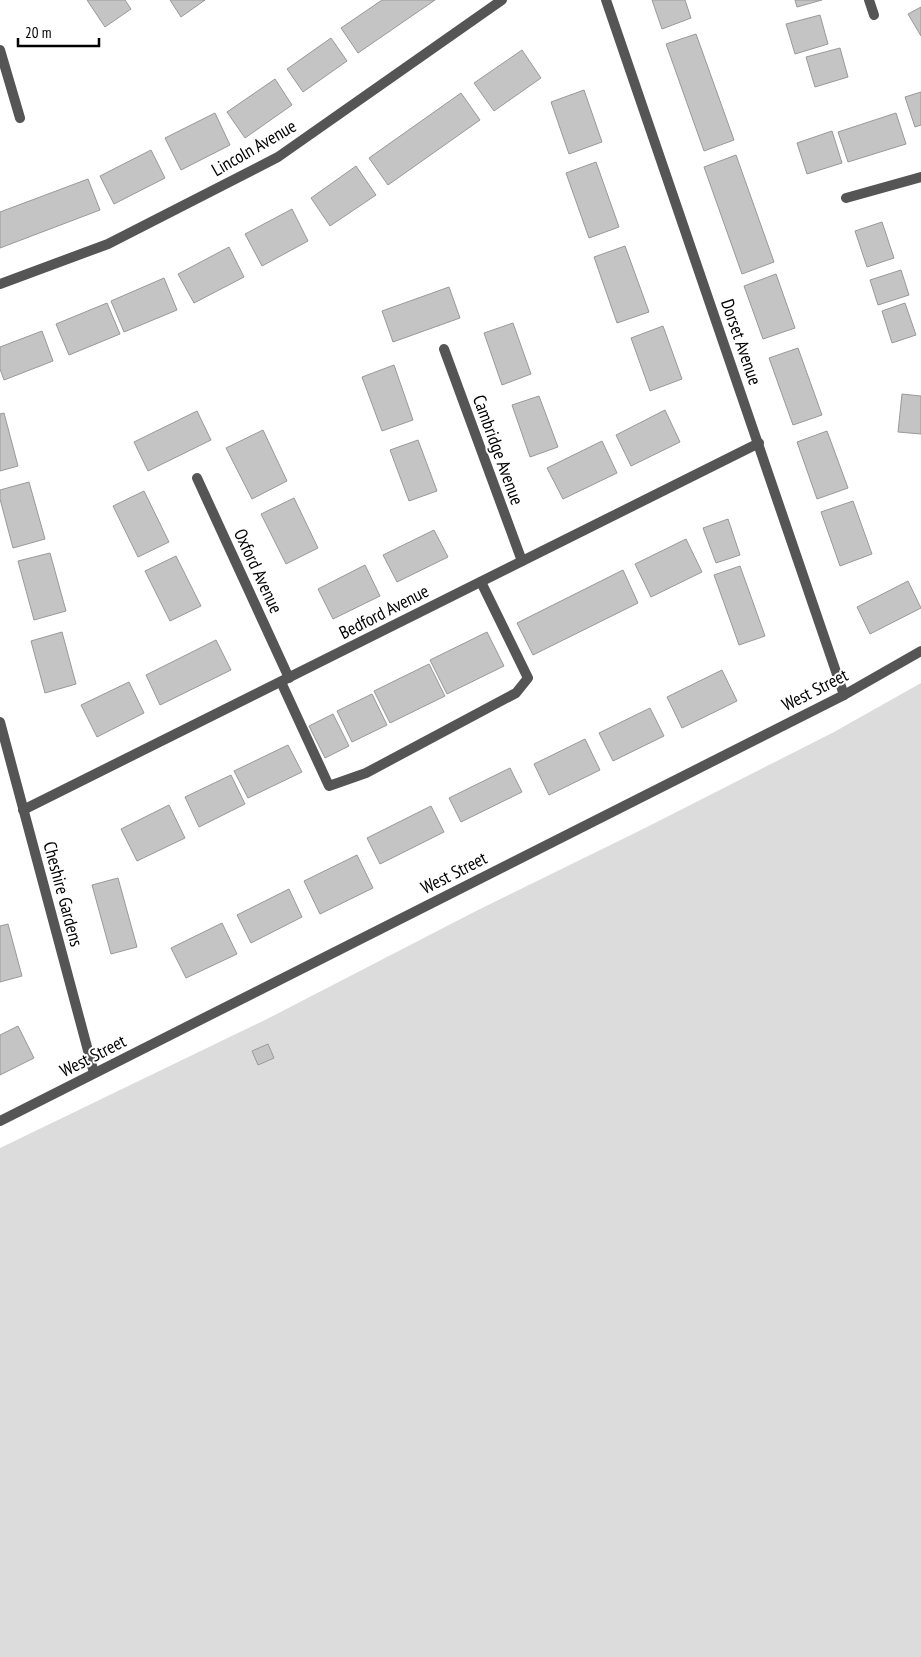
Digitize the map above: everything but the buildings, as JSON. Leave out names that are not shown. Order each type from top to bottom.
[{"type":"street","name":"Lincoln Avenue","points":[[0,284],[108,244],[278,157],[502,0]]},
{"type":"street","name":"Dorset Avenue","points":[[606,0],[844,695]]},
{"type":"street","points":[[869,0],[874,15]]},
{"type":"street","points":[[0,50],[20,118]]},
{"type":"street","points":[[846,198],[921,177]]},
{"type":"street","name":"Cambridge Avenue","points":[[444,350],[522,561]]},
{"type":"street","name":"Bedford Avenue","points":[[24,810],[758,443]]},
{"type":"street","name":"Oxford Avenue","points":[[197,478],[329,786],[366,773],[516,693],[528,678],[481,582]]},
{"type":"street","name":"West Street","points":[[0,1121],[844,695],[921,651]]},
{"type":"street","name":"Cheshire Gardens","points":[[0,722],[94,1073]]},
{"type":"shaded area","points":[[921,683],[921,1657],[0,1657],[0,1148],[267,1019],[476,911],[834,732]]}]
